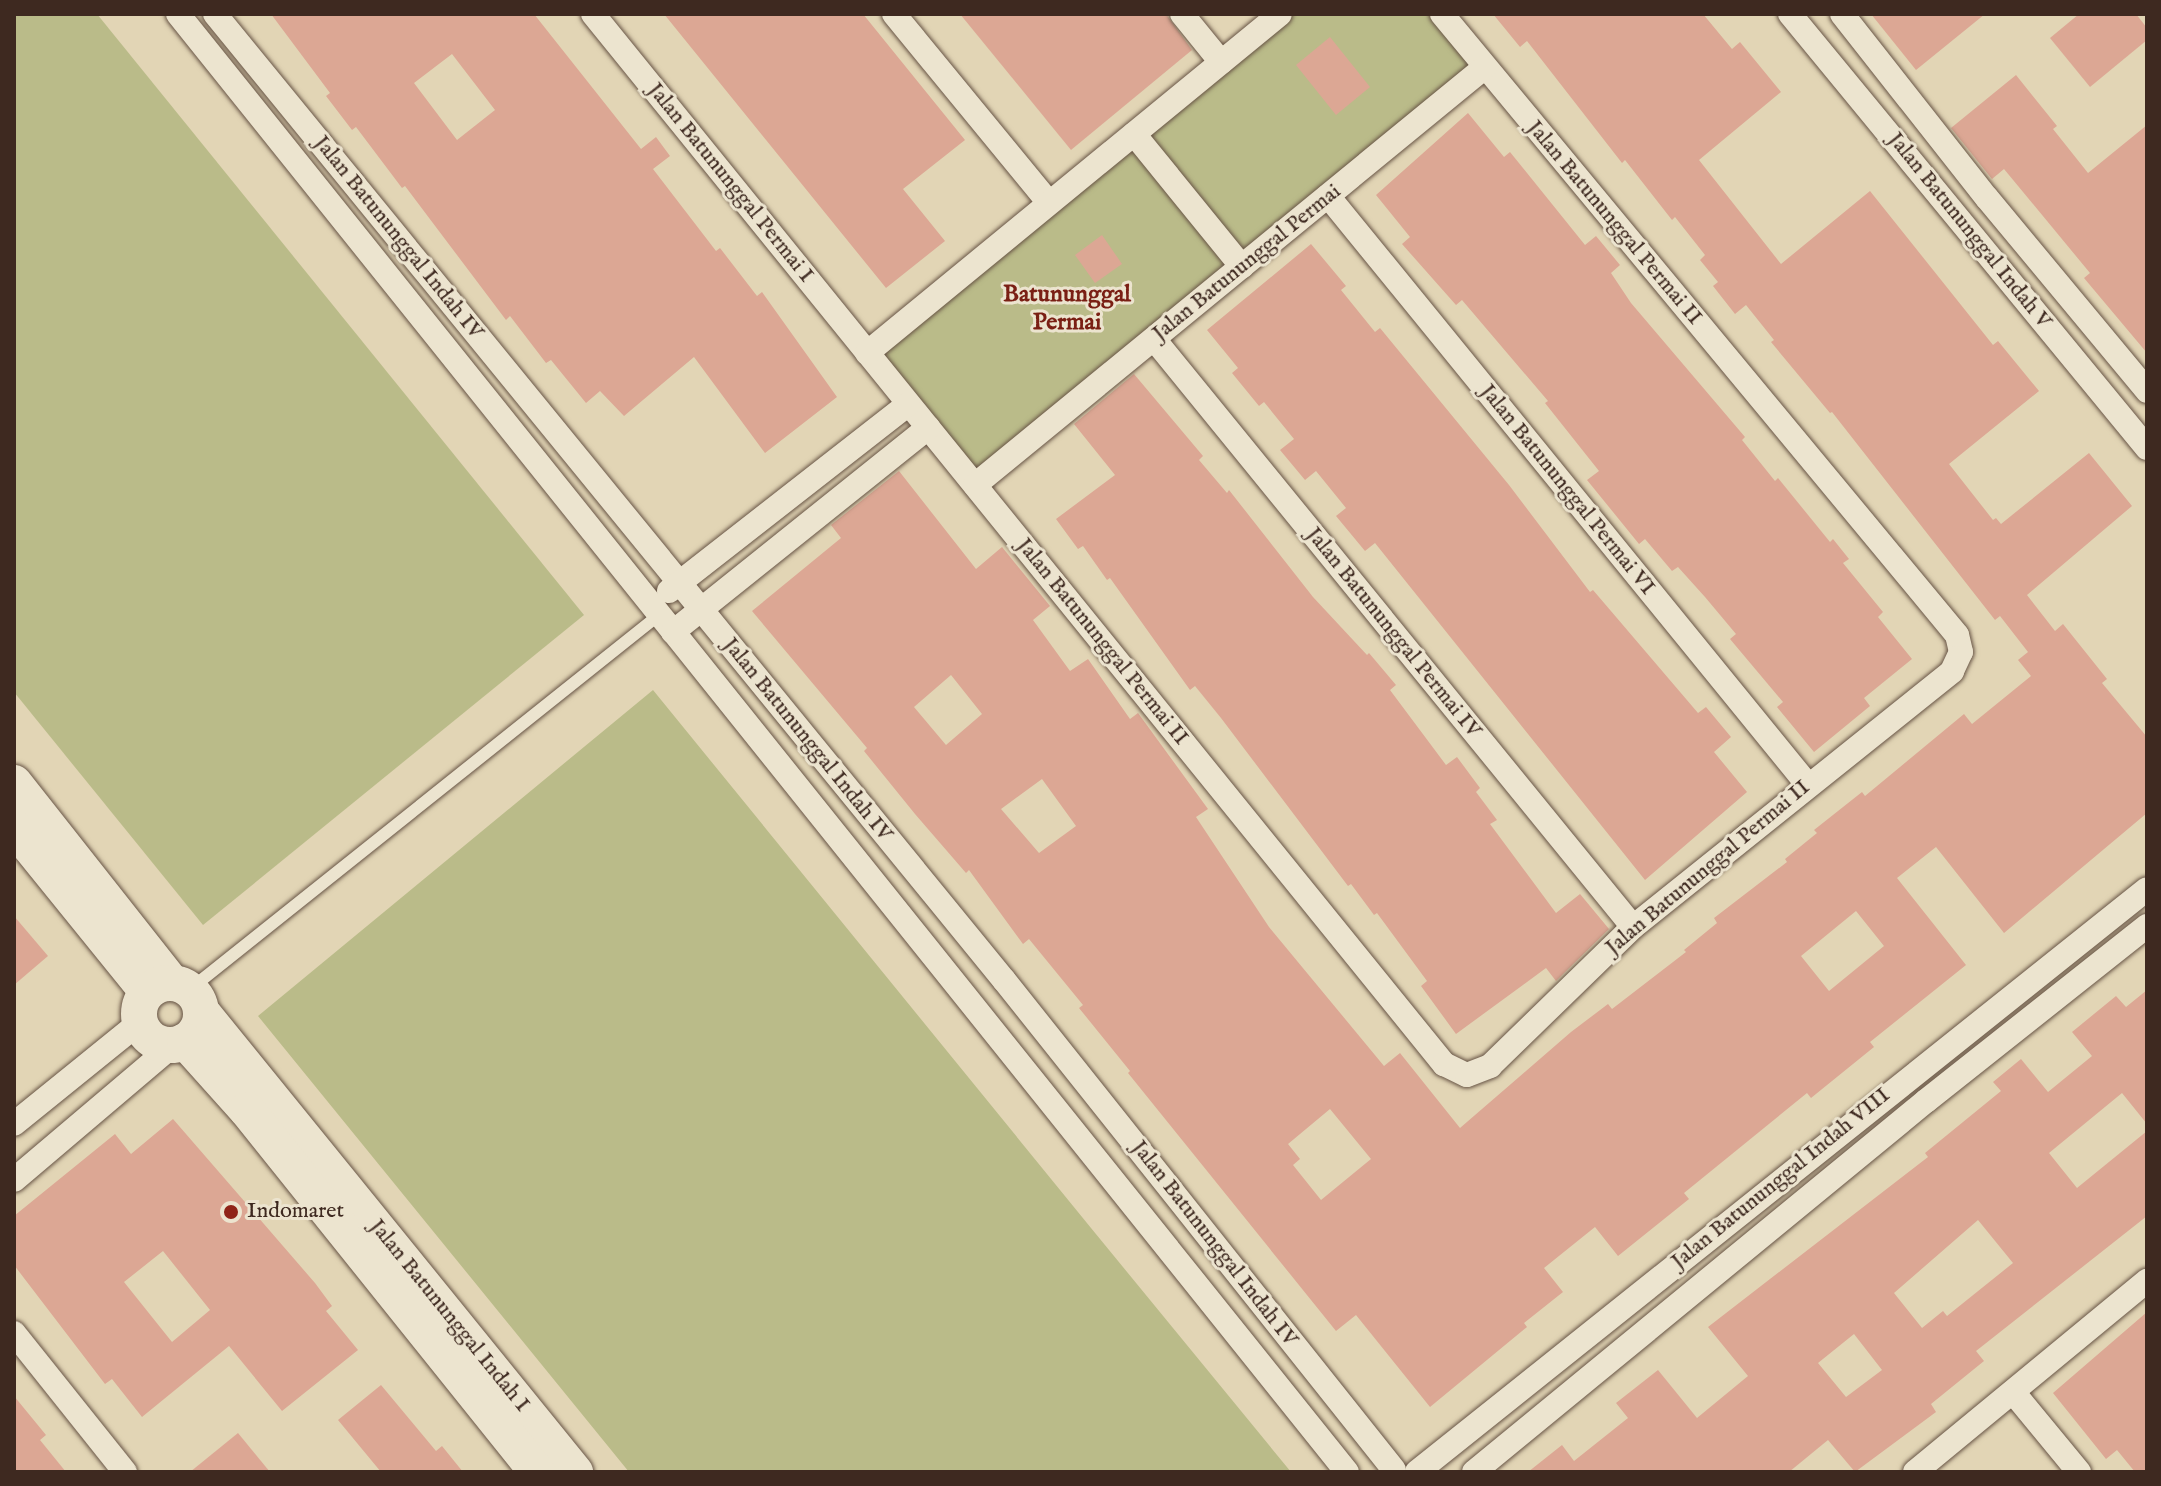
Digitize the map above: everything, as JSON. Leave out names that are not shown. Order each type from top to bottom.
[{"type":"street","name":"Jalan Batununggal Indah IV","points":[[178,14],[1347,1472]]},
{"type":"street","name":"Jalan Batununggal Indah IV","points":[[215,14],[1402,1472]]},
{"type":"street","name":"Jalan Batununggal Permai I","points":[[593,14],[867,353]]},
{"type":"street","points":[[894,14],[1049,203]]},
{"type":"street","points":[[1182,14],[1221,62]]},
{"type":"street","points":[[975,485],[867,353],[1280,14]]},
{"type":"street","points":[[1442,14],[1485,67]]},
{"type":"street","name":"Jalan Batununggal Indah V","points":[[1790,14],[2147,448]]},
{"type":"street","name":"Jalan Batununggal Indah V","points":[[1842,14],[1987,198],[2147,391]]},
{"type":"street","name":"Jalan Batununggal Permai","points":[[975,485],[1485,67]]},
{"type":"street","name":"Jalan Batununggal Permai II","points":[[975,485],[1444,1064],[1467,1075],[1490,1066],[1633,927],[1807,784],[1952,671],[1961,652],[1957,635],[1485,67]]},
{"type":"street","points":[[1134,134],[1242,267]]},
{"type":"street","name":"Jalan Batununggal Permai VI","points":[[1328,196],[1807,784]]},
{"type":"street","points":[[1960,220],[1987,198]]},
{"type":"street","name":"Jalan Batununggal Permai IV","points":[[1154,339],[1633,927]]},
{"type":"street","points":[[661,617],[679,583],[908,404]]},
{"type":"street","points":[[661,617],[700,609],[928,428]]},
{"type":"street","name":"Jalan Batununggal Indah I","points":[[14,783],[172,1012],[247,1110],[504,1409],[575,1472]]},
{"type":"street","name":"Jalan Batununggal Indah I","points":[[14,827],[172,1012]]},
{"type":"street","name":"Jalan Batununggal Indah VIII","points":[[1402,1472],[2147,889]]},
{"type":"street","name":"Jalan Batununggal Indah VIII","points":[[1474,1472],[1926,1101],[2147,926]]},
{"type":"street","points":[[972,1005],[1004,980]]},
{"type":"street","points":[[14,1124],[172,1012]]},
{"type":"street","points":[[14,1180],[172,1012]]},
{"type":"street","points":[[1906,1079],[1926,1101]]},
{"type":"street","points":[[1915,1472],[2147,1281]]},
{"type":"street","points":[[14,1333],[125,1472]]},
{"type":"street","points":[[2013,1392],[2079,1472]]},
{"type":"street","name":"Jalan Batununggal Indah I","points":[[504,1409],[537,1472]]},
{"type":"lane","points":[[314,184],[338,165]]},
{"type":"lane","points":[[172,1012],[661,617]]},
{"type":"green space","points":[[14,14],[97,14],[584,615],[203,925],[14,692]]},
{"type":"green space","points":[[1290,14],[1445,14],[1483,61],[975,479],[871,352]]},
{"type":"green space","points":[[653,690],[1291,1472],[629,1472],[258,1016]]},
{"type":"building","points":[[271,14],[534,14],[641,149],[656,137],[670,156],[653,169],[716,251],[720,248],[757,296],[762,292],[837,397],[765,453],[694,357],[624,416],[600,391],[586,403],[551,360],[546,363],[510,316],[506,320],[405,186],[402,188],[356,127],[352,130],[326,96],[330,93]],"holes":[[[452,54],[495,110],[457,140],[414,83]]]},
{"type":"building","points":[[664,14],[863,14],[965,140],[903,189],[945,241],[886,288]]},
{"type":"building","points":[[960,14],[1166,14],[1192,50],[1071,150]]},
{"type":"building","points":[[1493,14],[1703,14],[1732,49],[1740,42],[1781,92],[1699,160],[1781,264],[1870,191],[1993,345],[1998,341],[2039,391],[1949,464],[1993,520],[1996,518],[2001,524],[2089,453],[2132,506],[2027,595],[2055,631],[2063,624],[2107,679],[2102,683],[2147,737],[2147,813],[2004,933],[1936,847],[1897,878],[1966,965],[1870,1042],[1874,1047],[1811,1098],[1807,1093],[1684,1193],[1689,1199],[1618,1256],[1595,1227],[1544,1268],[1563,1292],[1524,1323],[1527,1327],[1430,1407],[1356,1315],[1336,1331],[1128,1073],[1130,1071],[1079,1008],[1083,1005],[1029,939],[1023,944],[969,870],[966,873],[915,814],[864,751],[867,748],[752,611],[841,538],[831,525],[899,471],[976,569],[1002,547],[1050,606],[1033,620],[1070,671],[1088,659],[1130,719],[1138,713],[1208,809],[1196,817],[1269,927],[1384,1066],[1400,1053],[1460,1128],[1571,1032],[1608,1004],[1612,1009],[1686,952],[1684,950],[1717,923],[1714,918],[1787,862],[1785,859],[1817,833],[1814,830],[1862,792],[1865,796],[1964,714],[1972,724],[2031,676],[2018,660],[2028,652],[2000,616],[1995,620],[1832,412],[1771,342],[1774,340],[1746,305],[1735,314],[1713,286],[1718,282],[1700,260],[1705,255],[1675,217],[1672,220],[1625,160],[1622,163],[1527,41],[1520,47]],"holes":[[[951,675],[982,714],[946,745],[914,707]],[[1042,779],[1076,826],[1039,853],[1001,809]],[[1856,911],[1884,946],[1829,991],[1801,956]],[[1330,1109],[1371,1159],[1321,1200],[1293,1165],[1300,1159],[1288,1144]]]},
{"type":"building","points":[[1871,14],[1985,14],[1916,70]]},
{"type":"building","points":[[2079,14],[2136,14],[2147,28],[2147,40],[2090,87],[2050,38]]},
{"type":"building","points":[[1330,37],[1370,87],[1336,115],[1296,65]]},
{"type":"building","points":[[2016,75],[2057,126],[2053,129],[2088,173],[2147,125],[2147,353],[2084,278],[2090,273],[2004,169],[1992,179],[1951,128]]},
{"type":"building","points":[[1468,113],[1504,157],[1510,152],[1585,245],[1596,236],[1620,265],[1611,273],[1631,303],[1745,437],[1742,440],[1775,481],[1778,478],[1830,542],[1833,539],[1849,559],[1843,563],[1883,612],[1878,617],[1912,659],[1864,698],[1870,706],[1814,752],[1777,707],[1783,702],[1730,639],[1736,634],[1678,567],[1672,571],[1645,539],[1639,544],[1587,480],[1599,471],[1545,403],[1548,401],[1462,300],[1456,305],[1402,244],[1410,237],[1376,195]]},
{"type":"building","points":[[1102,235],[1122,264],[1095,283],[1075,255]]},
{"type":"building","points":[[1311,244],[1346,286],[1341,290],[1375,332],[1380,328],[1509,485],[1590,592],[1593,590],[1698,713],[1706,707],[1731,737],[1714,752],[1747,792],[1645,880],[1375,543],[1365,551],[1336,516],[1346,508],[1316,471],[1305,480],[1280,450],[1294,439],[1264,402],[1259,406],[1232,373],[1238,368],[1207,330]]},
{"type":"building","points":[[1134,374],[1203,456],[1199,460],[1227,493],[1229,490],[1313,597],[1396,685],[1390,690],[1446,765],[1457,757],[1480,788],[1476,792],[1497,820],[1490,824],[1556,913],[1580,894],[1609,929],[1556,981],[1546,968],[1456,1034],[1421,986],[1427,981],[1377,913],[1374,915],[1351,884],[1348,886],[1221,718],[1195,686],[1190,690],[1110,578],[1107,580],[1083,546],[1078,549],[1056,519],[1115,475],[1074,424]]},
{"type":"building","points":[[14,916],[48,956],[14,985]]},
{"type":"building","points":[[2147,990],[2147,1124],[2122,1093],[2049,1153],[2077,1188],[2147,1131],[2147,1216],[1976,1351],[1984,1361],[1931,1404],[1936,1412],[1855,1472],[1828,1440],[1789,1472],[1528,1472],[1562,1445],[1574,1461],[1628,1418],[1616,1403],[1658,1370],[1697,1418],[1748,1376],[1708,1327],[1928,1157],[1925,1153],[2001,1091],[1993,1082],[2021,1059],[2048,1092],[2092,1056],[2072,1032],[2116,996],[2126,1007]],"holes":[[[1978,1220],[2013,1263],[1947,1316],[1943,1311],[1922,1328],[1894,1293]],[[1854,1334],[1882,1370],[1846,1397],[1818,1363]]]},
{"type":"building","points":[[173,1119],[315,1283],[332,1306],[326,1311],[358,1350],[282,1411],[229,1346],[142,1417],[112,1379],[105,1384],[14,1265],[14,1216],[115,1134],[131,1154]],"holes":[[[163,1251],[210,1310],[172,1342],[124,1282]]]},
{"type":"building","points":[[2147,1312],[2147,1472],[2135,1472],[2117,1450],[2106,1459],[2053,1393]]},
{"type":"building","points":[[381,1385],[436,1451],[442,1446],[463,1472],[381,1472],[338,1420]]},
{"type":"building","points":[[14,1396],[46,1435],[40,1440],[66,1472],[14,1472]]},
{"type":"building","points":[[238,1433],[270,1472],[190,1472]]},
{"type":"place","name":"Indomaret","points":[[231,1212]]},
{"type":"district","name":"Batununggal Permai","points":[[1067,309]]}]
